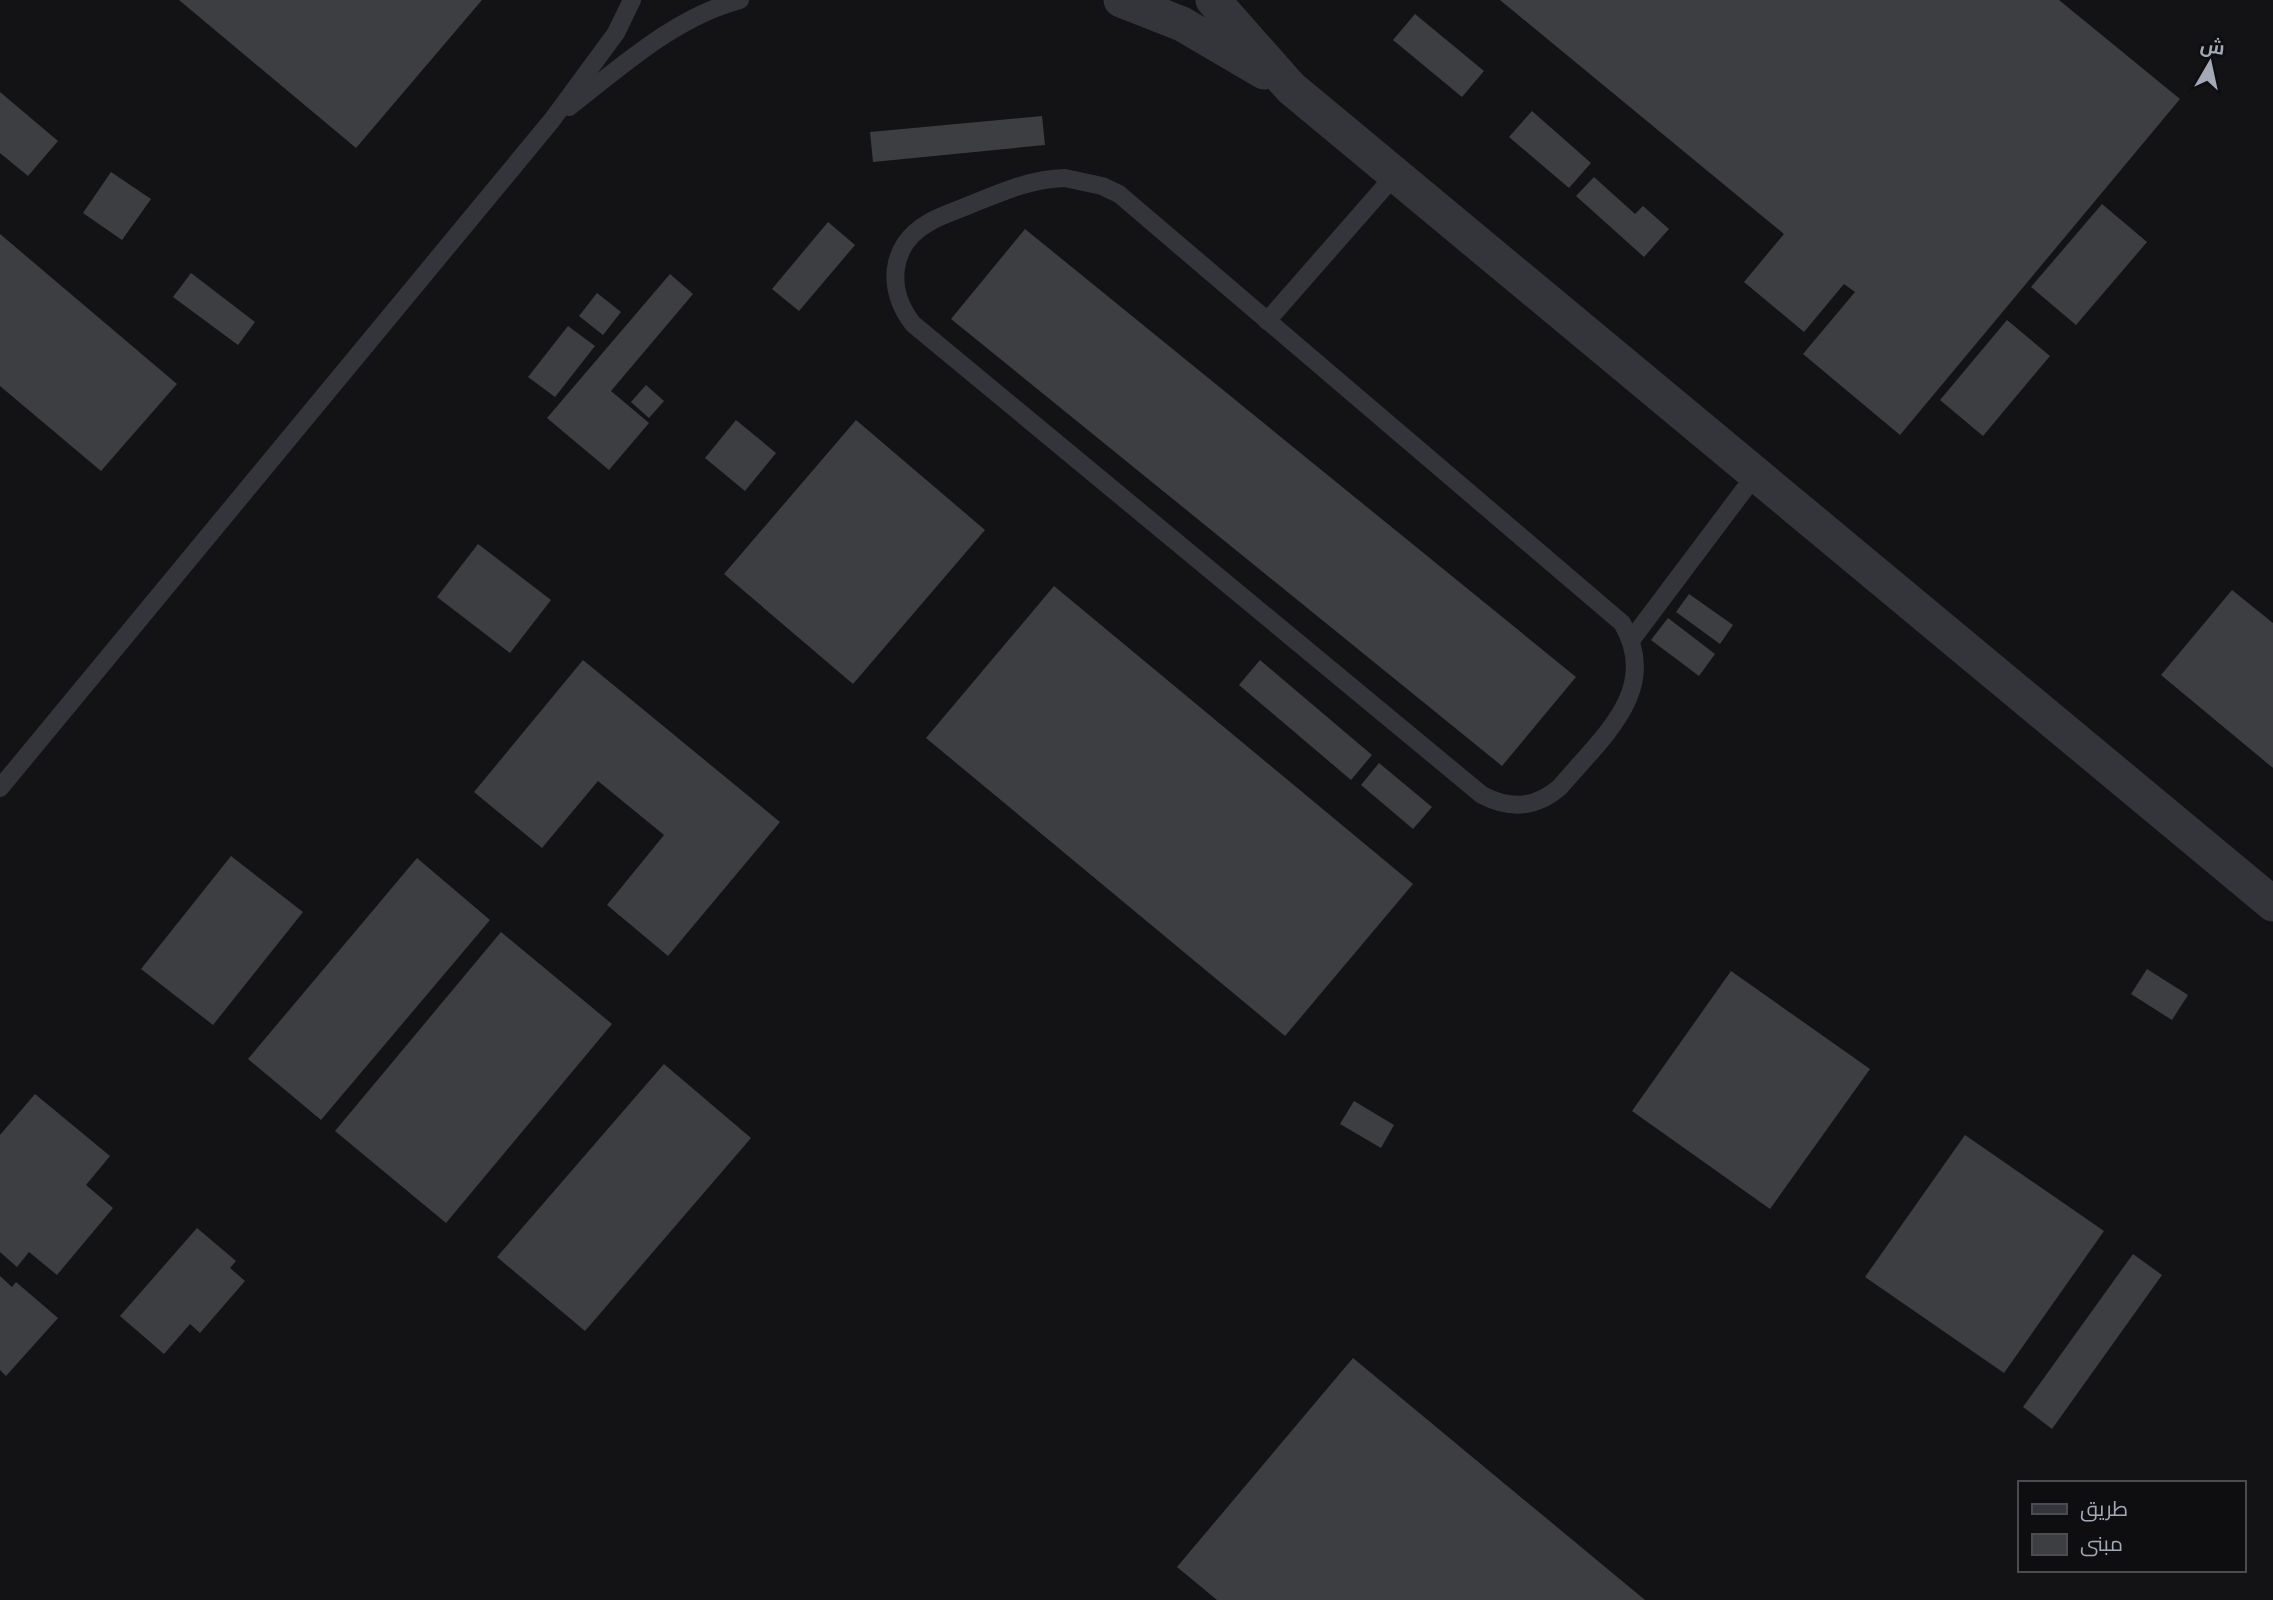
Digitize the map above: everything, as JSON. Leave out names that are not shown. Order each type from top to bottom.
[{"type":"street","points":[[1121,0],[1182,24],[1291,88]]},
{"type":"street","points":[[1213,0],[1291,88],[2273,904]]},
{"type":"lane","points":[[0,788],[552,120],[616,33],[632,0]]},
{"type":"lane","points":[[552,120],[641,51],[713,7],[740,0]]},
{"type":"lane","points":[[1267,321],[1395,175]]},
{"type":"lane","points":[[1043,179],[1084,180],[1119,194],[1267,321],[1606,607],[1622,623],[1632,639],[1636,664],[1635,685],[1627,704],[1560,787],[1535,803],[1520,806],[1494,801],[1472,786],[913,324],[896,295],[896,261],[903,245],[929,222],[1021,184],[1043,179]]},
{"type":"lane","points":[[1632,639],[1756,474]]},
{"type":"building","points":[[179,0],[482,0],[356,148]]},
{"type":"building","points":[[1500,0],[2059,0],[2180,99],[1900,435],[1803,354],[1855,292],[1844,284],[1804,332],[1744,282],[1784,234]]},
{"type":"building","points":[[1415,14],[1484,71],[1462,97],[1393,40]]},
{"type":"building","points":[[0,92],[58,141],[28,176],[0,153]]},
{"type":"building","points":[[1532,111],[1591,163],[1569,188],[1509,137]]},
{"type":"building","points":[[1042,116],[1045,145],[873,162],[870,132]]},
{"type":"building","points":[[111,172],[151,199],[122,240],[83,213]]},
{"type":"building","points":[[1594,177],[1635,214],[1643,206],[1669,229],[1644,257],[1576,196]]},
{"type":"building","points":[[2102,204],[2147,242],[2076,325],[2031,287]]},
{"type":"building","points":[[828,222],[855,245],[799,311],[772,289]]},
{"type":"building","points":[[1025,229],[1576,677],[1502,766],[951,319]]},
{"type":"building","points":[[0,234],[177,384],[101,471],[0,386]]},
{"type":"building","points":[[191,273],[255,322],[238,345],[173,297]]},
{"type":"building","points":[[670,274],[693,294],[611,391],[649,423],[609,470],[547,418]]},
{"type":"building","points":[[597,293],[621,312],[603,335],[579,316]]},
{"type":"building","points":[[2007,320],[2050,356],[1983,436],[1940,400]]},
{"type":"building","points":[[568,326],[595,346],[555,397],[528,377]]},
{"type":"building","points":[[646,385],[664,401],[649,418],[631,402]]},
{"type":"building","points":[[736,420],[776,453],[745,491],[705,458]]},
{"type":"building","points":[[856,420],[985,530],[853,684],[724,574]]},
{"type":"building","points":[[478,544],[551,600],[510,653],[437,597]]},
{"type":"building","points":[[1054,586],[1413,884],[1285,1036],[926,738]]},
{"type":"building","points":[[2232,590],[2273,623],[2273,768],[2161,675]]},
{"type":"building","points":[[1689,594],[1733,625],[1720,644],[1676,612]]},
{"type":"building","points":[[1668,618],[1715,654],[1699,676],[1651,640]]},
{"type":"building","points":[[583,660],[780,822],[668,956],[607,905],[664,835],[598,781],[542,848],[474,792]]},
{"type":"building","points":[[1260,660],[1372,755],[1351,780],[1239,685]]},
{"type":"building","points":[[1379,763],[1432,807],[1413,829],[1361,785]]},
{"type":"building","points":[[231,856],[303,912],[213,1025],[141,969]]},
{"type":"building","points":[[417,858],[490,920],[321,1120],[248,1059]]},
{"type":"building","points":[[501,932],[612,1024],[446,1223],[335,1131]]},
{"type":"building","points":[[2147,969],[2188,995],[2172,1020],[2131,994]]},
{"type":"building","points":[[1731,971],[1870,1069],[1770,1209],[1632,1111]]},
{"type":"building","points":[[664,1064],[751,1138],[585,1331],[497,1257]]},
{"type":"building","points":[[35,1094],[110,1156],[86,1185],[113,1208],[57,1275],[29,1252],[17,1267],[0,1252],[0,1135]]},
{"type":"building","points":[[1354,1101],[1394,1125],[1381,1148],[1340,1124]]},
{"type":"building","points":[[1965,1135],[2104,1231],[2004,1373],[1865,1277]]},
{"type":"building","points":[[197,1228],[236,1261],[230,1268],[245,1281],[200,1333],[190,1324],[164,1354],[120,1316]]},
{"type":"building","points":[[2133,1254],[2162,1275],[2052,1429],[2023,1407]]},
{"type":"building","points":[[0,1276],[12,1287],[16,1282],[58,1318],[6,1376],[0,1370]]},
{"type":"building","points":[[1353,1358],[1645,1600],[1217,1600],[1177,1567]]}]
